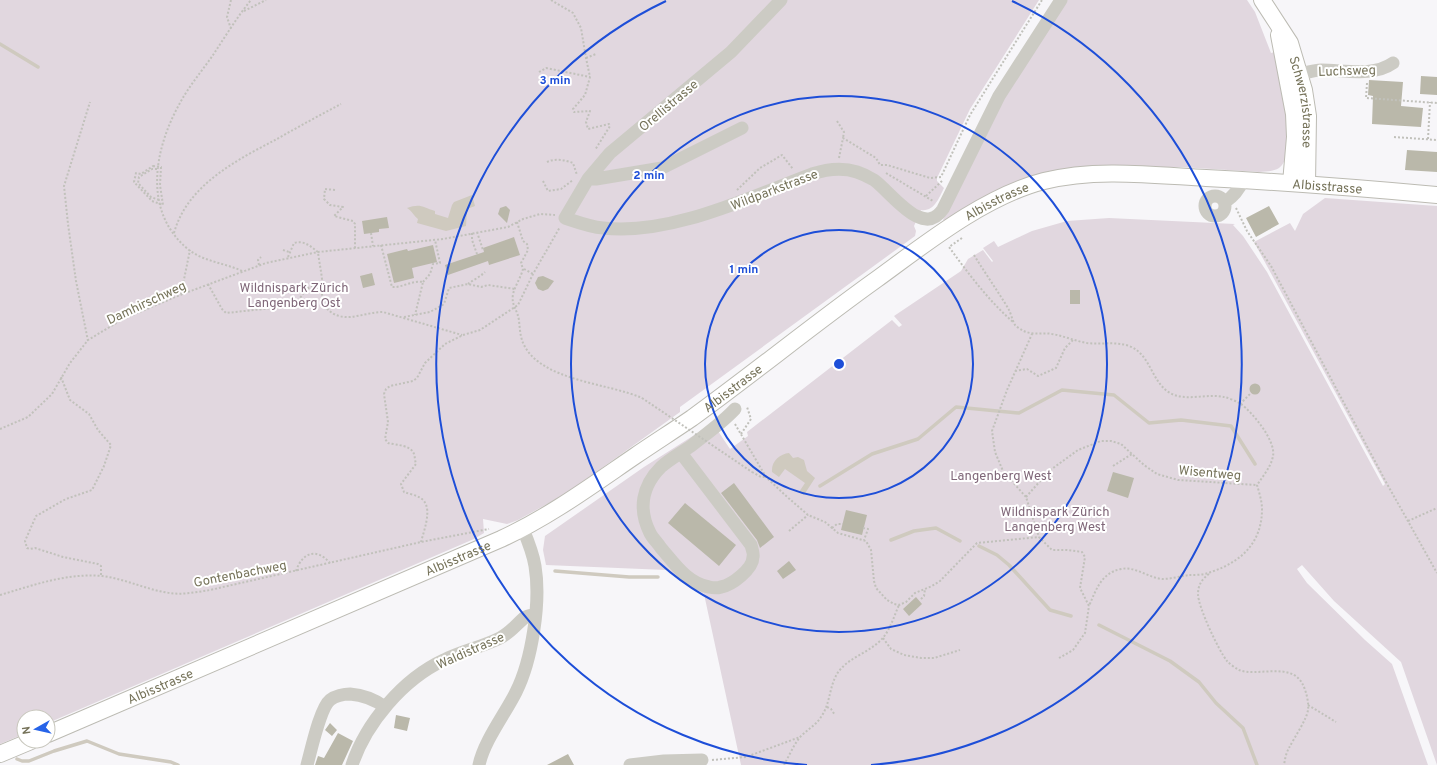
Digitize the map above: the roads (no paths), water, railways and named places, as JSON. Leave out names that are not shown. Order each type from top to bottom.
[{"type":"main road","name":"Schwerzistrasse","points":[[1262,0],[1278,25],[1280,47],[1293,76],[1295,137],[1299,184]]},
{"type":"main road","name":"Albisstrasse","points":[[56,731],[523,529],[579,496],[693,417],[926,244],[994,201],[1012,192],[1042,182],[1076,176],[1136,174],[1243,180],[1437,195]]},
{"type":"main road","points":[[0,754],[16,747]]},
{"type":"street","name":"Orellistrasse","points":[[565,218],[588,178],[610,153],[731,52],[781,0]]},
{"type":"street","name":"Wildparkstrasse","points":[[565,218],[603,228],[628,229],[679,222],[709,213],[799,178],[821,171],[837,169],[851,170],[867,176],[875,181],[916,217],[927,220],[935,218],[939,215],[1000,96],[1061,0]]},
{"type":"street","name":"Luchsweg","points":[[1293,76],[1319,70],[1368,72],[1387,68],[1393,63]]},
{"type":"street","points":[[588,178],[596,179],[662,168],[742,128]]},
{"type":"street","points":[[1228,200],[1239,190],[1243,180]]},
{"type":"street","points":[[681,453],[751,545],[753,558],[749,567],[736,581],[721,587],[710,587],[694,582],[684,575],[651,535],[646,523],[643,504],[644,492],[652,478],[662,467],[741,408]]},
{"type":"street","points":[[479,765],[484,750],[517,689],[530,651],[537,591],[536,568],[531,549],[523,529]]},
{"type":"street","name":"Waldistrasse","points":[[352,765],[356,752],[375,720],[385,707],[412,681],[442,661],[461,652],[501,638],[525,617],[535,614]]},
{"type":"street","points":[[307,765],[323,711],[329,701],[337,696],[354,694],[372,699],[385,707]]},
{"type":"street","points":[[630,765],[664,761],[702,760]]},
{"type":"waterway","points":[[0,44],[38,67]]},
{"type":"waterway","points":[[820,486],[872,454],[918,439],[956,407],[1019,413],[1062,390],[1114,395],[1149,423],[1181,420],[1231,426],[1255,464]]},
{"type":"waterway","points":[[891,540],[914,531],[936,528],[960,541]]},
{"type":"waterway","points":[[979,546],[997,555],[1009,565],[1050,610],[1071,616]]},
{"type":"waterway","points":[[555,571],[629,577],[658,577]]},
{"type":"waterway","points":[[1099,625],[1170,661],[1199,682],[1216,703],[1243,728],[1257,765]]},
{"type":"waterway","points":[[17,759],[29,761],[54,751],[87,741],[119,754],[171,762],[178,765]]},
{"type":"park label","name":"Wildnispark Zürich Langenberg Ost","points":[[294,294]]},
{"type":"park label","name":"Langenberg West","points":[[1001,475]]},
{"type":"park label","name":"Wildnispark Zürich Langenberg West","points":[[1055,518]]}]
